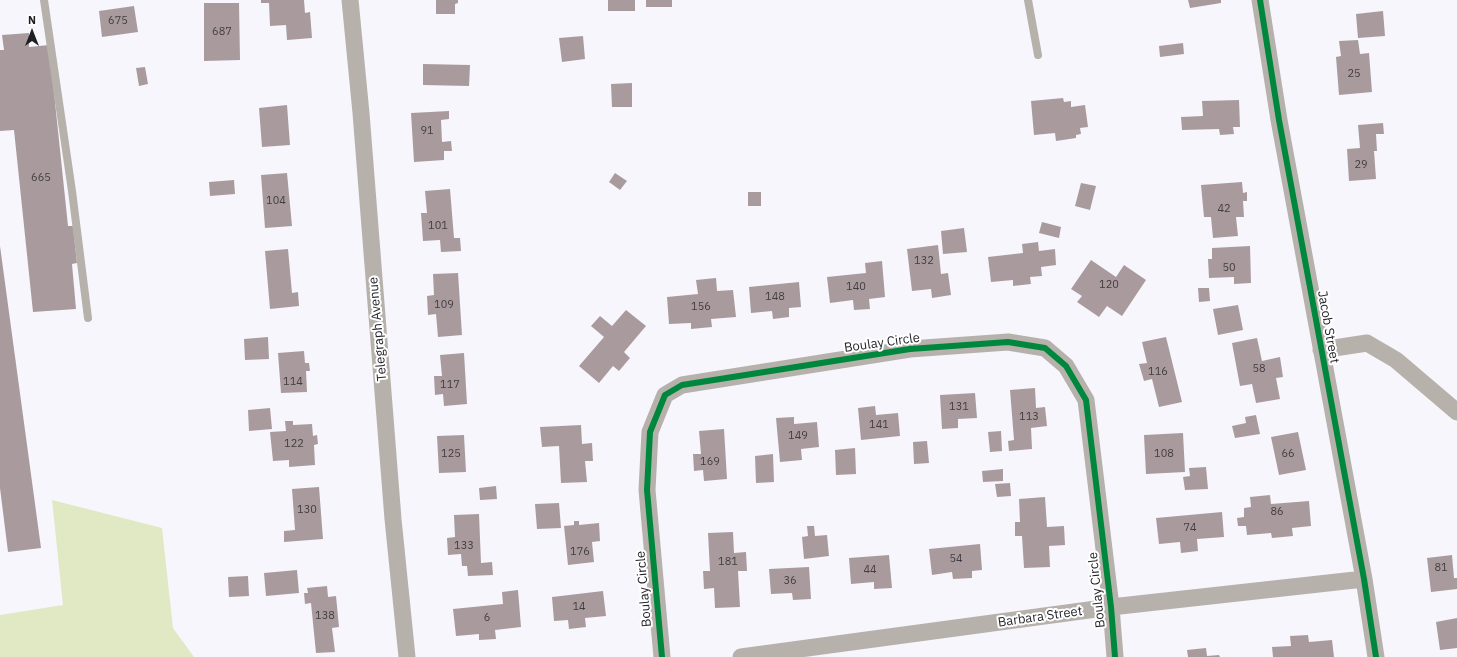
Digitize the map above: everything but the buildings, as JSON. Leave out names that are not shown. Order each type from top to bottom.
[{"type":"street","name":"Telegraph Avenue","points":[[350,0],[361,113],[393,520],[407,657]]},
{"type":"street","name":"Jacob Street","points":[[1260,0],[1279,120],[1364,579],[1376,657]]},
{"type":"street","name":"Boulay Circle","points":[[662,657],[647,490],[650,432],[665,395],[682,385],[910,349],[1008,342],[1045,348],[1066,366],[1086,400],[1111,607],[1115,657]]},
{"type":"street","points":[[1321,350],[1367,343],[1396,360],[1457,412]]},
{"type":"street","name":"Barbara Street","points":[[741,657],[1111,607],[1364,579]]},
{"type":"lane","points":[[44,0],[72,191],[88,318]]},
{"type":"lane","points":[[1028,0],[1038,55]]},
{"type":"green space","points":[[52,500],[162,528],[173,628],[194,657],[0,657],[0,615],[63,605]]},
{"type":"cycle path","points":[[1260,0],[1279,120],[1364,579],[1376,657]]},
{"type":"cycle path","points":[[662,657],[647,490],[650,432],[665,395],[682,385],[910,349],[1008,342],[1045,348],[1066,366],[1086,400],[1111,607],[1115,657]]}]
